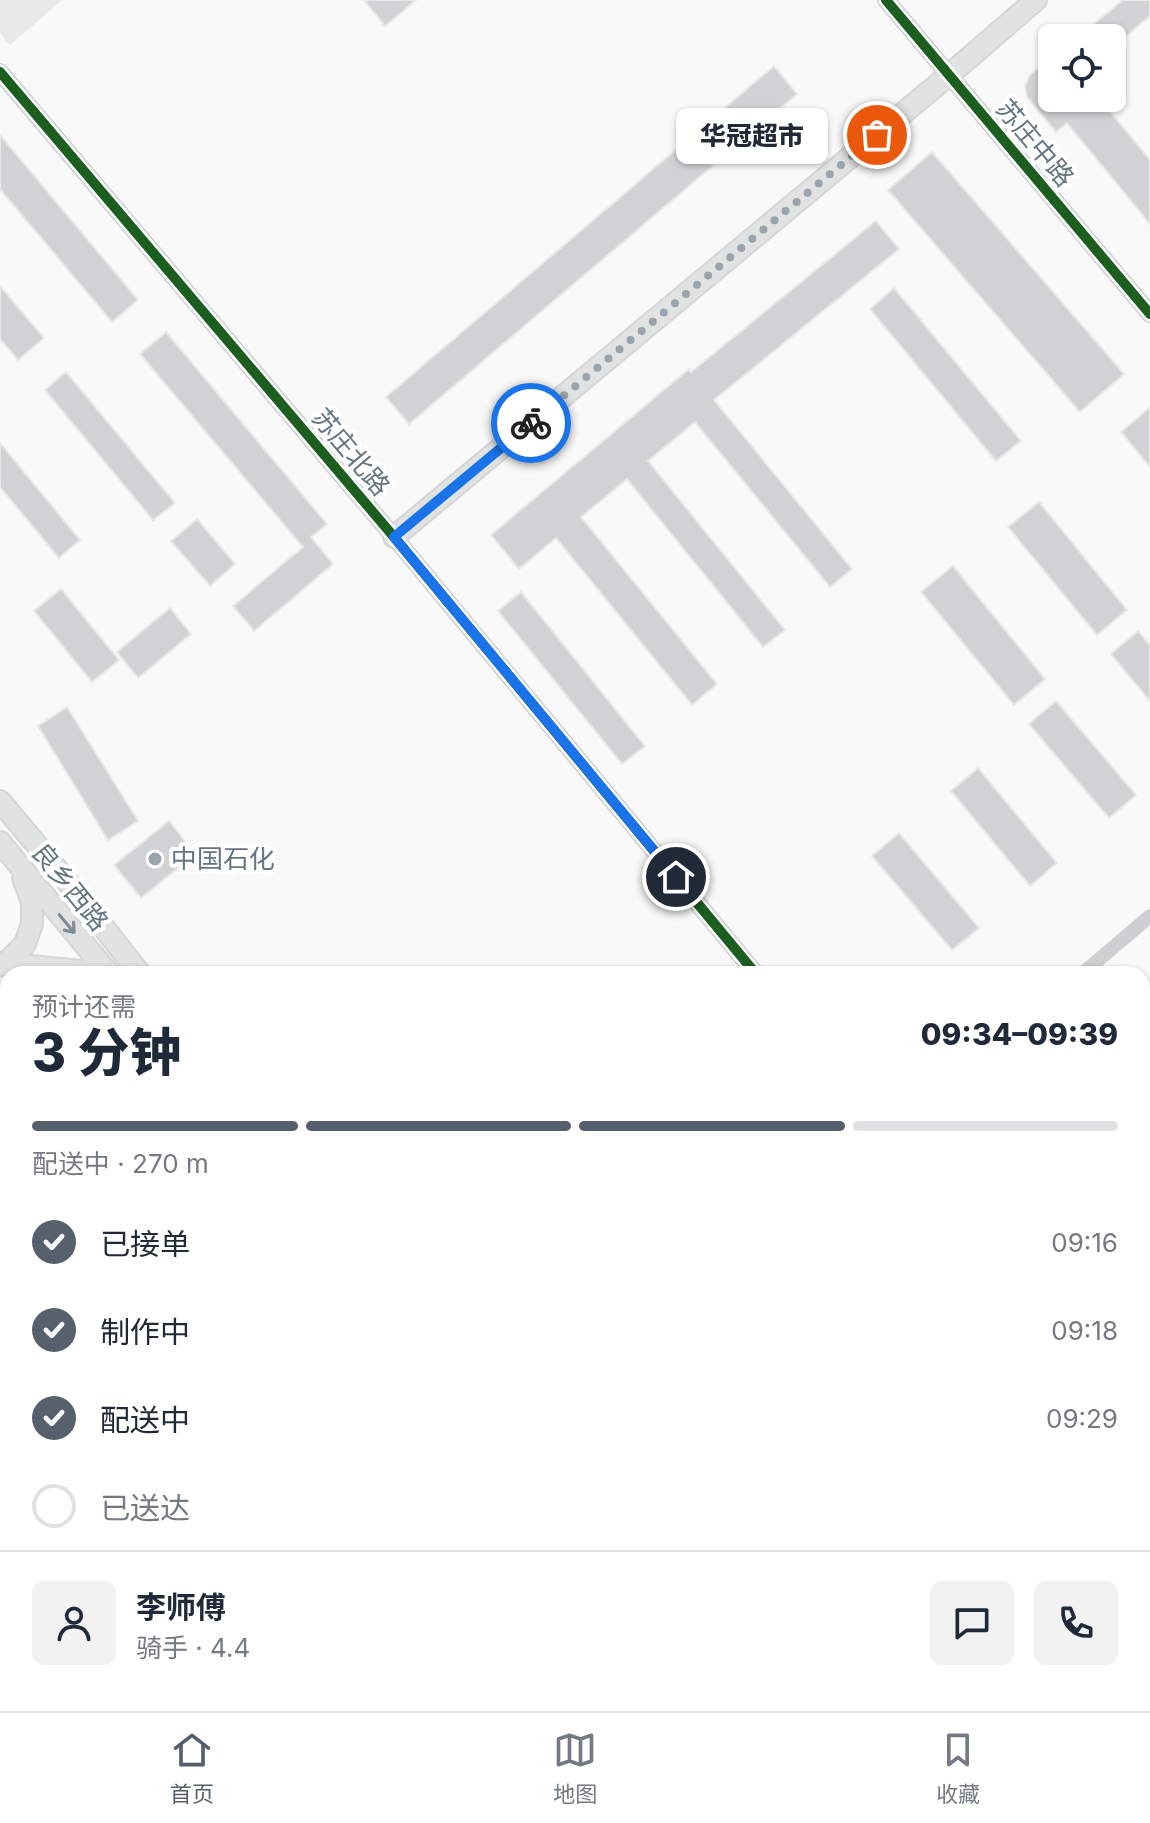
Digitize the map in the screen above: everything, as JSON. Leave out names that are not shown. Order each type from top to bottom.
[{"type":"main road","points":[[394,537],[1036,0]]},
{"type":"main road","name":"良乡西路","points":[[0,801],[134,966]]},
{"type":"main road","name":"良乡西路","points":[[0,842],[102,966]]},
{"type":"main road","points":[[2,964],[25,944],[32,924],[32,902],[15,860]]},
{"type":"main road","points":[[2,964],[22,966]]},
{"type":"street","name":"苏庄中路","points":[[886,0],[1150,314]]},
{"type":"street","name":"苏庄北路","points":[[0,72],[394,537],[749,966]]},
{"type":"street","points":[[1091,966],[1150,916]]},
{"type":"shaded area","points":[[0,0],[62,0],[10,45],[0,33]]},
{"type":"building","points":[[364,0],[416,0],[385,26]]},
{"type":"building","points":[[1123,0],[1150,0],[1150,16],[1126,36],[1126,24],[1094,24]]},
{"type":"building","points":[[774,66],[797,94],[409,424],[386,397]]},
{"type":"building","points":[[1038,68],[1038,110],[1027,97],[1025,86],[1030,75]]},
{"type":"building","points":[[1039,112],[1111,112],[1150,160],[1150,224],[1067,123],[1056,132]]},
{"type":"building","points":[[0,135],[138,300],[112,322],[0,189]]},
{"type":"building","points":[[932,152],[1124,374],[1080,412],[888,190]]},
{"type":"building","points":[[876,221],[899,249],[714,400],[852,569],[830,587],[695,422],[648,461],[785,630],[763,647],[627,479],[581,517],[717,684],[692,705],[556,538],[519,569],[491,535],[689,369],[691,372]]},
{"type":"building","points":[[0,286],[44,338],[18,360],[0,339]]},
{"type":"building","points":[[894,288],[1021,441],[996,461],[870,309]]},
{"type":"building","points":[[166,332],[327,524],[311,537],[333,564],[254,631],[233,606],[303,547],[140,354]]},
{"type":"building","points":[[66,372],[175,503],[153,520],[45,390]]},
{"type":"building","points":[[1150,407],[1150,467],[1121,432]]},
{"type":"building","points":[[0,443],[80,540],[59,558],[0,487]]},
{"type":"building","points":[[1039,502],[1127,610],[1097,635],[1008,527]]},
{"type":"building","points":[[197,519],[235,564],[210,586],[171,541]]},
{"type":"building","points":[[953,566],[1045,679],[1014,705],[921,592]]},
{"type":"building","points":[[61,589],[119,660],[92,682],[34,611]]},
{"type":"building","points":[[521,592],[645,746],[622,764],[498,611]]},
{"type":"building","points":[[170,608],[191,634],[138,678],[117,652]]},
{"type":"building","points":[[1138,631],[1150,645],[1150,701],[1111,654]]},
{"type":"building","points":[[1056,701],[1136,795],[1109,818],[1029,724]]},
{"type":"building","points":[[67,707],[138,821],[108,840],[38,726]]},
{"type":"building","points":[[978,768],[1057,863],[1030,886],[951,791]]},
{"type":"building","name":"中国石化","points":[[169,821],[195,854],[141,898],[114,865]]},
{"type":"building","points":[[899,833],[979,928],[952,950],[872,856]]},
{"type":"cycle path","points":[[886,0],[1150,314]]},
{"type":"cycle path","points":[[0,72],[394,537],[749,966]]},
{"type":"way so far","points":[[531,423],[877,135]]},
{"type":"place","name":"华冠超市","points":[[877,135]]},
{"type":"place","name":"中国石化","points":[[155,859]]},
{"type":"route","points":[[531,423],[394,537],[676,877]]}]
